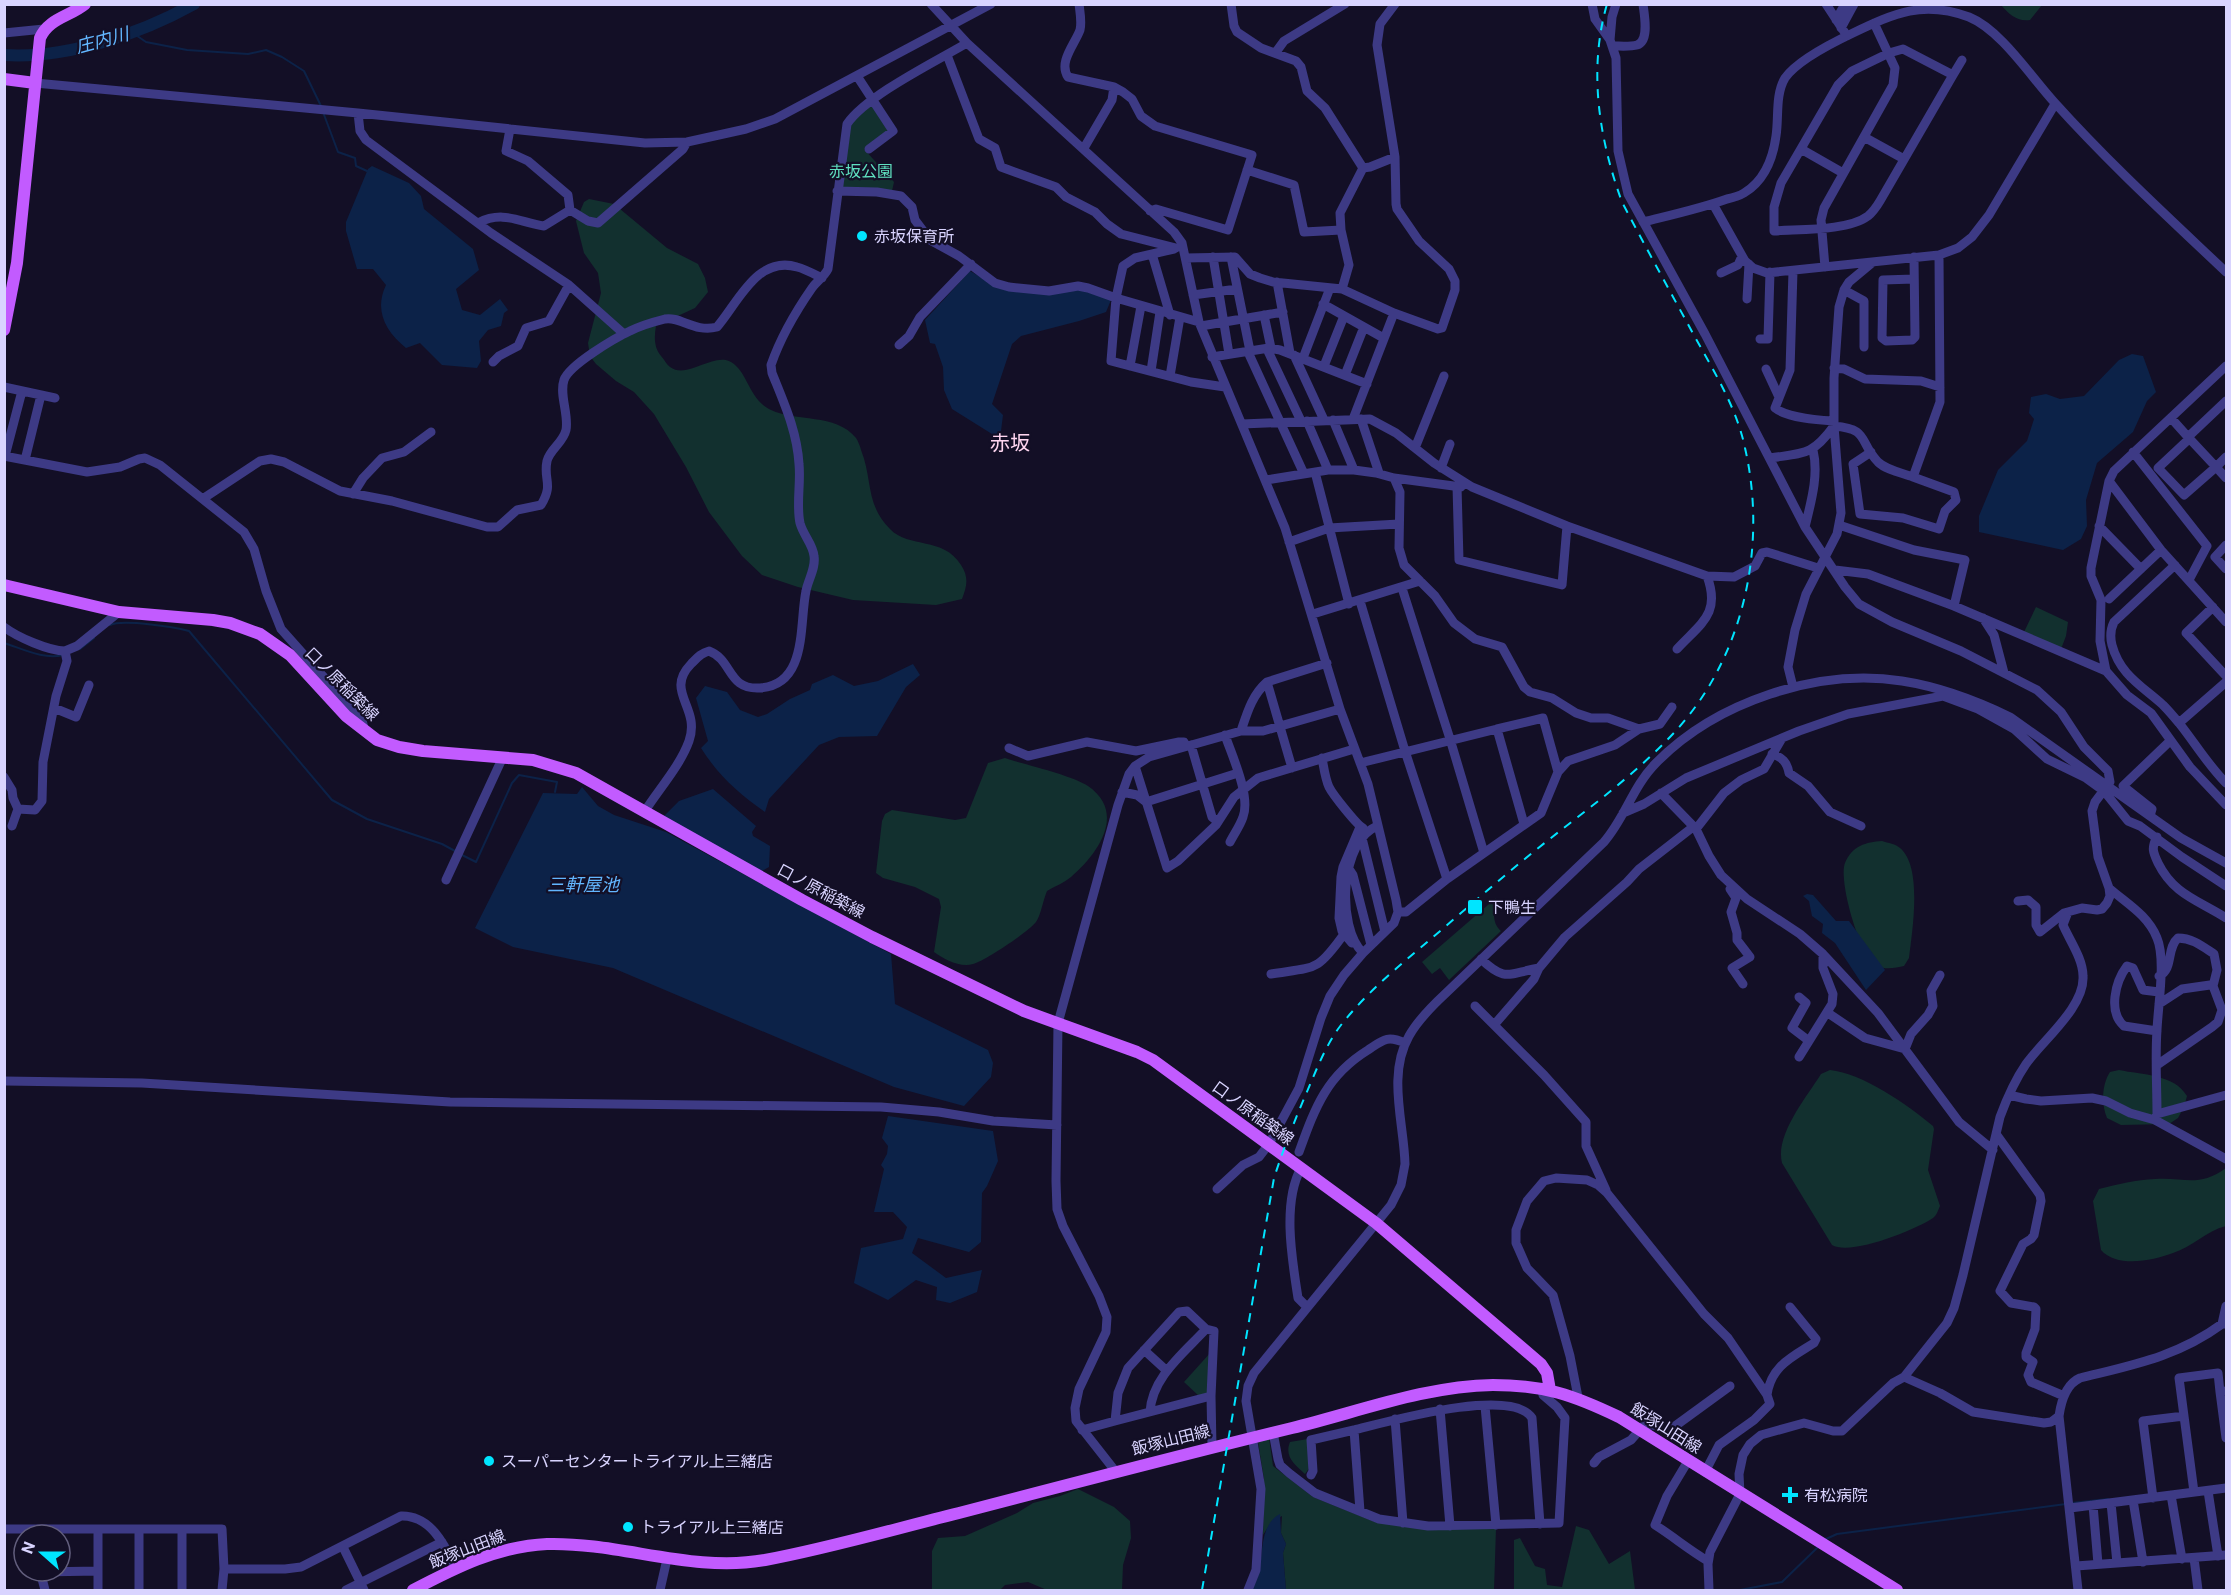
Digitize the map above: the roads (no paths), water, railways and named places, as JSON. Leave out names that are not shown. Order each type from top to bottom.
[{"type":"main road","points":[[4,330],[18,253],[42,34],[54,21],[85,4]]},
{"type":"main road","points":[[4,79],[36,78]]},
{"type":"main road","name":"口ノ原稲築線","points":[[4,585],[118,612],[213,620],[260,633],[290,655],[346,716],[377,740],[399,747],[502,759],[533,760],[576,773],[872,937],[1024,1011],[1153,1060],[1377,1223],[1541,1364],[1547,1373],[1546,1389]]},
{"type":"main road","name":"飯塚山田線","points":[[412,1590],[456,1568],[518,1547],[548,1544],[667,1558],[737,1563],[813,1551],[1438,1390],[1496,1385],[1546,1389],[1578,1397],[1619,1417],[1897,1590]]},
{"type":"street","points":[[931,4],[967,43],[1174,232],[1186,258],[1200,324],[1212,357],[1266,480],[1290,542],[1340,709],[1360,763],[1369,828],[1396,900],[1398,912],[1394,923],[1363,953],[1330,996],[1299,1088],[1269,1144],[1259,1157],[1243,1165],[1217,1189]]},
{"type":"street","points":[[36,78],[510,129],[645,142],[687,142],[746,129],[776,119],[991,4]]},
{"type":"street","points":[[1079,4],[1081,28],[1069,52],[1065,73],[1068,76],[1114,87],[1132,99],[1141,116],[1155,126],[1252,154],[1228,230],[1156,208],[1150,211]]},
{"type":"street","points":[[1231,4],[1236,32],[1261,48],[1296,61],[1301,67],[1307,91],[1325,108],[1363,168]]},
{"type":"street","points":[[1276,52],[1284,41],[1345,4]]},
{"type":"street","points":[[1186,258],[1235,257],[1250,274],[1277,282],[1342,289],[1394,313],[1438,329],[1442,328],[1455,290],[1455,281],[1449,269],[1419,241],[1396,209],[1395,156],[1377,45],[1380,24],[1395,4]]},
{"type":"street","points":[[1592,4],[1595,19],[1612,43]]},
{"type":"street","points":[[1616,4],[1612,17],[1612,43],[1617,72],[1617,151],[1628,194],[1805,527],[1855,599],[1873,612],[1961,651],[2037,690],[2061,712],[2084,747],[2108,771],[2110,779],[2092,811],[2098,857],[2110,896],[2102,909],[2073,909],[2064,913],[2040,932],[2036,925],[2036,907],[2028,900],[2018,901]]},
{"type":"street","points":[[1612,43],[1637,45],[1641,43],[1645,32],[1643,4]]},
{"type":"street","points":[[1826,4],[1841,28]]},
{"type":"street","points":[[1841,28],[1845,4]]},
{"type":"street","points":[[1643,222],[1744,194],[1763,175],[1772,156],[1780,92],[1786,77],[1841,28],[1854,4]]},
{"type":"street","points":[[1841,28],[1874,23],[1907,9],[1924,6],[1948,10],[1971,18],[1993,31],[2055,104],[2129,180],[2226,272]]},
{"type":"street","points":[[1824,267],[1822,227],[1824,208],[1893,85],[1895,68],[1874,23]]},
{"type":"street","points":[[4,33],[42,34]]},
{"type":"street","points":[[645,811],[684,752],[690,739],[692,715],[679,682],[684,671],[702,653],[709,651],[722,658],[738,683],[748,688],[769,687],[781,683],[793,669],[801,635],[805,593],[814,566],[814,556],[812,546],[800,526],[801,486],[796,437],[771,365],[797,312],[828,269],[846,124],[852,116],[872,101],[967,43]]},
{"type":"street","points":[[1953,75],[1908,50],[1898,49],[1852,71],[1844,78],[1781,183],[1773,218],[1774,231],[1846,224],[1870,215],[1962,60]]},
{"type":"street","points":[[947,55],[979,139],[995,148],[1001,167],[1056,187],[1066,197],[1095,212],[1121,234],[1180,247]]},
{"type":"street","points":[[857,76],[893,131],[869,149]]},
{"type":"street","points":[[1084,148],[1112,100],[1114,87]]},
{"type":"street","points":[[1713,204],[1745,260],[1753,268],[1770,273],[1939,255],[1958,248],[1972,237],[1989,215],[2055,104]]},
{"type":"street","points":[[358,113],[360,131],[366,140],[478,223],[569,285],[624,334]]},
{"type":"street","points":[[510,129],[506,151],[528,161],[568,195],[570,210]]},
{"type":"street","points":[[1864,137],[1904,159]]},
{"type":"street","points":[[570,210],[588,221],[598,222],[683,149],[687,142]]},
{"type":"street","points":[[1801,149],[1843,173]]},
{"type":"street","points":[[1363,168],[1395,156]]},
{"type":"street","points":[[1342,289],[1348,265],[1340,213],[1363,168]]},
{"type":"street","points":[[1247,170],[1294,185],[1304,232],[1341,230]]},
{"type":"street","points":[[837,191],[877,192],[901,196],[912,207],[915,220],[930,240],[971,264],[995,283],[1009,287],[1049,291],[1078,286],[1200,324],[1283,312]]},
{"type":"street","points":[[478,223],[489,217],[499,216],[544,226],[570,210]]},
{"type":"street","points":[[1180,247],[1135,258],[1123,266],[1116,298],[1111,361],[1225,387]]},
{"type":"street","points":[[1151,371],[1165,314],[1152,254]]},
{"type":"street","points":[[1913,477],[1939,407],[1939,255]]},
{"type":"street","points":[[1213,257],[1229,354]]},
{"type":"street","points":[[1231,257],[1249,351],[1304,474]]},
{"type":"street","points":[[1914,257],[1915,337],[1912,340],[1886,341],[1882,338],[1883,280],[1914,279]]},
{"type":"street","points":[[1721,273],[1745,260]]},
{"type":"street","points":[[1745,260],[1747,299]]},
{"type":"street","points":[[1792,687],[1788,667],[1790,648],[1806,594],[1833,543],[1839,525],[1842,501],[1834,423],[1834,368],[1838,314],[1844,290],[1855,275],[1876,260]]},
{"type":"street","points":[[899,345],[909,336],[920,317],[971,264]]},
{"type":"street","points":[[204,498],[260,461],[271,459],[285,462],[340,491],[392,501],[493,528],[517,510],[541,505],[547,495],[548,459],[565,433],[564,380],[573,368],[624,334],[668,318],[703,329],[717,327],[753,279],[764,270],[795,266],[822,278]]},
{"type":"street","points":[[1793,271],[1790,370],[1775,408],[1787,416],[1795,415],[1849,427],[1857,431],[1870,452],[1883,466],[1954,492],[1956,500],[1945,511],[1939,529],[1903,518],[1860,514],[1853,464],[1870,452]]},
{"type":"street","points":[[1760,339],[1768,339],[1770,273]]},
{"type":"street","points":[[1277,282],[1296,355],[1354,470]]},
{"type":"street","points":[[493,362],[499,356],[518,346],[526,328],[549,321],[569,285]]},
{"type":"street","points":[[1296,355],[1330,288]]},
{"type":"street","points":[[1194,295],[1238,289]]},
{"type":"street","points":[[1844,290],[1864,301],[1864,347]]},
{"type":"street","points":[[1323,304],[1380,336]]},
{"type":"street","points":[[1130,366],[1141,306]]},
{"type":"street","points":[[1379,473],[1357,419],[1366,384],[1394,313]]},
{"type":"street","points":[[1264,315],[1269,348],[1328,470]]},
{"type":"street","points":[[1324,366],[1344,316]]},
{"type":"street","points":[[1170,376],[1180,317]]},
{"type":"street","points":[[1345,375],[1364,327]]},
{"type":"street","points":[[1212,357],[1269,348],[1296,355],[1366,384]]},
{"type":"street","points":[[2106,671],[2100,641],[2101,600],[2091,576],[2091,568],[2109,481],[2114,471],[2133,452],[2226,366]]},
{"type":"street","points":[[1834,368],[1844,369],[1865,379],[1921,381],[1940,387]]},
{"type":"street","points":[[1767,369],[1779,397]]},
{"type":"street","points":[[1415,448],[1444,376]]},
{"type":"street","points":[[4,387],[55,398]]},
{"type":"street","points":[[22,391],[5,456],[87,472],[109,469],[145,458],[160,465],[204,498],[251,540],[281,629],[362,720],[365,732]]},
{"type":"street","points":[[25,460],[41,395]]},
{"type":"street","points":[[2226,401],[2158,468],[2184,495],[2226,457]]},
{"type":"street","points":[[2171,418],[2226,478]]},
{"type":"street","points":[[1242,424],[1370,420],[1383,425],[1441,468],[1473,488],[1567,526],[1707,576],[1734,577],[1750,570],[1762,553],[1767,552],[1818,568]]},
{"type":"street","points":[[1770,458],[1813,450],[1834,423]]},
{"type":"street","points":[[353,494],[363,478],[382,458],[404,452],[431,432]]},
{"type":"street","points":[[1441,468],[1450,444]]},
{"type":"street","points":[[1805,527],[1815,480],[1816,461],[1813,450]]},
{"type":"street","points":[[2133,452],[2207,546],[2189,580]]},
{"type":"street","points":[[1266,480],[1328,470],[1354,470],[1379,473],[1394,478],[1473,488]]},
{"type":"street","points":[[1315,472],[1349,604]]},
{"type":"street","points":[[1394,478],[1400,492],[1399,548],[1404,565],[1435,596],[1454,623],[1475,639],[1503,647],[1524,687],[1530,692],[1552,698],[1576,713],[1591,718],[1608,718],[1639,729]]},
{"type":"street","points":[[2109,481],[2161,550],[2226,622]]},
{"type":"street","points":[[1457,486],[1460,560],[1562,585],[1567,526]]},
{"type":"street","points":[[1290,542],[1329,528],[1399,524]]},
{"type":"street","points":[[1839,525],[1914,550],[1965,560],[1954,606]]},
{"type":"street","points":[[2099,526],[2141,569]]},
{"type":"street","points":[[2226,545],[2215,556],[2226,569]]},
{"type":"street","points":[[2109,598],[2161,550]]},
{"type":"street","points":[[2175,565],[2114,622],[2111,639],[2118,663],[2125,673],[2164,706],[2204,754],[2213,770],[2226,783]]},
{"type":"street","points":[[1835,570],[1868,574],[1982,616],[2106,671],[2127,695],[2151,713],[2202,782],[2226,806]]},
{"type":"street","points":[[1677,649],[1710,612],[1713,595],[1707,576]]},
{"type":"street","points":[[1313,614],[1420,581]]},
{"type":"street","points":[[1402,588],[1484,853]]},
{"type":"street","points":[[1360,601],[1405,752],[1447,879]]},
{"type":"street","points":[[2213,607],[2186,633],[2226,676]]},
{"type":"street","points":[[4,627],[26,639],[55,650],[65,651],[77,646],[118,612]]},
{"type":"street","points":[[1982,616],[1994,635],[2004,673]]},
{"type":"street","points":[[18,809],[35,810],[42,801],[43,762],[67,661],[65,651]]},
{"type":"street","points":[[1241,731],[1252,700],[1267,682],[1327,663]]},
{"type":"street","points":[[1248,1590],[1256,1570],[1261,1489],[1246,1401],[1248,1386],[1254,1373],[1377,1223],[1398,1193],[1404,1175],[1405,1151],[1397,1081],[1405,1043],[1422,1016],[1604,842],[1613,832],[1640,781],[1656,762],[1687,736],[1719,715],[1762,696],[1792,687],[1865,679],[1902,681],[1944,690],[1979,702],[2010,717],[2106,788],[2178,836],[2226,864]]},
{"type":"street","points":[[1267,682],[1292,768]]},
{"type":"street","points":[[2179,723],[2226,682]]},
{"type":"street","points":[[54,708],[76,717],[89,685]]},
{"type":"street","points":[[1623,813],[1710,768],[1848,714],[1942,696],[1971,706],[1995,718],[2014,729],[2047,759],[2106,788],[2123,818],[2157,837],[2226,886]]},
{"type":"street","points":[[1398,912],[1406,912],[1447,879],[1541,813],[1558,772],[1568,761],[1615,746],[1639,729],[1660,724],[1672,707]]},
{"type":"street","points":[[1116,1472],[1076,1421],[1074,1408],[1079,1389],[1106,1332],[1107,1317],[1057,1209],[1057,1125],[1058,1023],[1122,792],[1135,766],[1149,757],[1225,735],[1241,731],[1263,730],[1340,709]]},
{"type":"street","points":[[1360,763],[1450,739],[1543,718],[1558,772]]},
{"type":"street","points":[[1497,729],[1524,825]]},
{"type":"street","points":[[1225,735],[1250,807],[1230,842]]},
{"type":"street","points":[[1494,1025],[1534,979],[1539,968],[1565,937],[1628,882],[1639,869],[1694,828],[1724,793],[1741,780],[1760,772],[1767,765],[1782,739]]},
{"type":"street","points":[[2150,816],[2152,809],[2123,786],[2170,741]]},
{"type":"street","points":[[1009,748],[1028,756],[1087,742],[1136,751],[1184,742],[1189,746],[1212,817],[1218,822]]},
{"type":"street","points":[[1135,766],[1167,868],[1178,861],[1218,822],[1234,797],[1243,788],[1258,778],[1353,749]]},
{"type":"street","points":[[1772,754],[1781,757],[1789,773],[1808,786],[1830,812],[1861,826]]},
{"type":"street","points":[[1322,758],[1324,774],[1330,789],[1369,828]]},
{"type":"street","points":[[446,880],[502,759]]},
{"type":"street","points":[[1146,802],[1238,773]]},
{"type":"street","points":[[6,783],[18,809],[12,826]]},
{"type":"street","points":[[1122,792],[1137,795],[1146,802]]},
{"type":"street","points":[[1661,793],[1694,828],[1709,856],[1729,884],[1747,899],[1800,934],[1823,954],[1872,1006],[1959,1122],[1993,1150]]},
{"type":"street","points":[[1354,945],[1345,910],[1349,869],[1362,838],[1369,828]]},
{"type":"street","points":[[1363,953],[1344,934],[1339,918],[1343,867],[1369,828]]},
{"type":"street","points":[[2171,849],[2178,836]]},
{"type":"street","points":[[2157,837],[2152,845],[2153,852],[2170,883],[2179,891],[2226,918]]},
{"type":"street","points":[[1362,838],[1385,932]]},
{"type":"street","points":[[1349,869],[1353,876],[1371,945]]},
{"type":"street","points":[[1729,884],[1736,898],[1731,912],[1737,940],[1750,957],[1732,968],[1743,984]]},
{"type":"street","points":[[2109,888],[2135,908],[2156,936],[2159,945],[2156,1117]]},
{"type":"street","points":[[1709,1590],[1710,1552],[1740,1494],[1738,1474],[1743,1455],[1750,1444],[1761,1435],[1804,1423],[1833,1431],[1842,1431],[1893,1383],[1904,1377],[1947,1323],[1954,1308],[1996,1134],[2008,1095],[2028,1061],[2071,1010],[2079,995],[2084,975],[2081,962],[2064,925],[2068,912]]},
{"type":"street","points":[[1271,974],[1317,966],[1327,958],[1344,934]]},
{"type":"street","points":[[2157,1065],[2218,1022],[2222,1010],[2213,986],[2217,970],[2214,954],[2191,939],[2178,938],[2173,942],[2167,968],[2160,976]]},
{"type":"street","points":[[1799,1057],[1832,1004],[1833,994],[1824,968],[1823,954]]},
{"type":"street","points":[[1481,959],[1495,972],[1506,975],[1539,968]]},
{"type":"street","points":[[2157,1030],[2124,1026],[2120,1023],[2114,1001],[2117,986],[2127,966],[2133,968],[2143,990],[2159,992]]},
{"type":"street","points":[[1905,1049],[1911,1034],[1928,1015],[1932,1006],[1931,991],[1940,975]]},
{"type":"street","points":[[2159,1004],[2182,989],[2213,986]]},
{"type":"street","points":[[1799,997],[1806,1003],[1792,1028],[1809,1041]]},
{"type":"street","points":[[1474,1006],[1544,1075],[1586,1122],[1586,1146],[1607,1192]]},
{"type":"street","points":[[1828,1012],[1865,1038],[1905,1049]]},
{"type":"street","points":[[1299,1152],[1323,1093],[1336,1075],[1358,1056],[1384,1039],[1395,1039],[1405,1043]]},
{"type":"street","points":[[4,1081],[142,1083],[450,1102],[881,1107],[939,1112],[993,1121],[1057,1125]]},
{"type":"street","points":[[2008,1095],[2041,1101],[2092,1098],[2106,1101],[2130,1113],[2156,1117],[2226,1159]]},
{"type":"street","points":[[2156,1117],[2226,1095]]},
{"type":"street","points":[[1996,1134],[2036,1189],[2041,1201],[2034,1235],[2023,1244],[2000,1291],[2011,1303],[2034,1307],[2036,1310],[2034,1329],[2026,1353],[2026,1357],[2033,1360],[2028,1375],[2031,1382],[2064,1396]]},
{"type":"street","points":[[1301,1168],[1292,1190],[1291,1234],[1298,1298],[1307,1307]]},
{"type":"street","points":[[1578,1397],[1570,1356],[1553,1295],[1527,1268],[1516,1243],[1516,1230],[1527,1201],[1544,1180],[1557,1178],[1587,1180],[1607,1192],[1704,1314],[1728,1338],[1767,1395],[1770,1404],[1754,1420],[1719,1445],[1705,1472]]},
{"type":"street","points":[[2078,1590],[2060,1416],[2064,1396],[2073,1381],[2161,1357],[2194,1343],[2224,1324],[2226,1306]]},
{"type":"street","points":[[1767,1395],[1773,1373],[1789,1359],[1814,1343],[1816,1339],[1790,1307]]},
{"type":"street","points":[[1115,1421],[1118,1393],[1128,1368],[1179,1312],[1186,1311],[1206,1329],[1215,1331],[1211,1396],[1214,1446]]},
{"type":"street","points":[[1150,1412],[1153,1392],[1167,1371],[1206,1329]]},
{"type":"street","points":[[1144,1350],[1167,1371]]},
{"type":"street","points":[[2194,1492],[2179,1377],[2218,1373],[2223,1391],[2226,1438]]},
{"type":"street","points":[[1904,1377],[1940,1393],[1973,1412],[1984,1415],[2044,1423],[2051,1422],[2060,1416]]},
{"type":"street","points":[[1594,1463],[1631,1440],[1644,1425],[1671,1429],[1730,1386]]},
{"type":"street","points":[[1273,1432],[1280,1465],[1289,1473],[1315,1493],[1379,1519],[1428,1526],[1559,1523],[1565,1418],[1557,1407],[1543,1395],[1546,1389]]},
{"type":"street","points":[[1082,1430],[1211,1396]]},
{"type":"street","points":[[1311,1476],[1313,1471],[1311,1440],[1440,1409],[1485,1406],[1525,1410],[1532,1418],[1540,1524]]},
{"type":"street","points":[[1485,1406],[1496,1525]]},
{"type":"street","points":[[1440,1409],[1450,1526]]},
{"type":"street","points":[[2153,1498],[2143,1421],[2184,1416]]},
{"type":"street","points":[[1395,1419],[1403,1522]]},
{"type":"street","points":[[1354,1430],[1360,1511]]},
{"type":"street","points":[[1688,1461],[1667,1496],[1654,1525],[1708,1561]]},
{"type":"street","points":[[2070,1508],[2226,1488]]},
{"type":"street","points":[[2076,1566],[2222,1556],[2208,1491]]},
{"type":"street","points":[[2171,1495],[2182,1559]]},
{"type":"street","points":[[2133,1500],[2143,1562]]},
{"type":"street","points":[[2112,1503],[2117,1563]]},
{"type":"street","points":[[2093,1505],[2098,1564]]},
{"type":"street","points":[[224,1569],[301,1567],[401,1516],[416,1518],[439,1535],[456,1568]]},
{"type":"street","points":[[182,1528],[182,1590]]},
{"type":"street","points":[[139,1529],[139,1590]]},
{"type":"street","points":[[72,1531],[222,1529],[224,1569],[222,1590]]},
{"type":"street","points":[[98,1530],[98,1590]]},
{"type":"street","points":[[346,1590],[362,1587],[442,1542]]},
{"type":"street","points":[[343,1547],[362,1587]]},
{"type":"street","points":[[660,1590],[667,1558]]},
{"type":"street","points":[[2193,1558],[2198,1590]]},
{"type":"street","points":[[72,1571],[98,1571]]},
{"type":"water","points":[[372,166],[409,183],[421,196],[424,209],[473,249],[479,270],[456,289],[462,310],[480,315],[500,299],[508,310],[504,313],[501,326],[488,330],[479,341],[481,361],[477,368],[442,365],[420,343],[406,348],[387,327],[381,303],[386,285],[373,269],[357,269],[346,231],[346,222],[368,169]]},
{"type":"water","points":[[970,271],[996,286],[1081,290],[1111,300],[1106,312],[1021,336],[1012,344],[992,404],[1003,415],[1000,439],[952,409],[944,390],[943,367],[935,344],[930,343],[925,320]]},
{"type":"water","points":[[2132,354],[2143,356],[2156,392],[2147,401],[2133,432],[2097,463],[2086,500],[2087,526],[2081,539],[2063,550],[1979,532],[1979,516],[1998,470],[2027,441],[2034,419],[2029,413],[2031,397],[2046,394],[2060,399],[2084,396],[2119,360]]},
{"type":"water","points":[[913,664],[920,675],[906,687],[877,736],[839,737],[819,745],[769,799],[765,812],[730,783],[701,748],[708,741],[696,698],[705,686],[727,692],[740,710],[758,717],[810,690],[812,684],[833,675],[854,686],[878,681]]},
{"type":"water","name":"三軒屋池","points":[[582,787],[598,806],[614,815],[666,832],[891,954],[895,1004],[988,1050],[993,1063],[991,1077],[964,1106],[894,1087],[613,968],[513,947],[475,928],[543,793],[577,794]]},
{"type":"water","points":[[713,789],[756,826],[752,832],[753,836],[770,846],[769,867],[762,871],[757,870],[664,816],[679,801]]},
{"type":"water","points":[[1813,895],[1836,921],[1849,921],[1885,970],[1866,990],[1835,943],[1822,933],[1823,924],[1812,916],[1809,901],[1803,896]]},
{"type":"water","points":[[888,1116],[993,1131],[998,1161],[982,1193],[981,1242],[969,1252],[918,1238],[912,1253],[946,1278],[982,1270],[977,1292],[950,1303],[936,1300],[937,1287],[916,1280],[888,1300],[854,1283],[861,1248],[903,1239],[907,1227],[893,1212],[874,1212],[884,1169],[881,1165],[887,1154],[888,1146],[882,1138]]},
{"type":"water","points":[[1280,1514],[1281,1533],[1286,1544],[1283,1553],[1286,1590],[1252,1590],[1259,1574],[1266,1532],[1269,1525]]},
{"type":"waterway","name":"庄内川","points":[[4,55],[53,53],[78,49],[127,34],[194,4]]},
{"type":"waterway","points":[[133,33],[146,42],[187,50],[248,54],[266,50],[304,71],[321,106]]},
{"type":"waterway","points":[[323,112],[338,152],[355,158],[356,166],[367,171]]},
{"type":"waterway","points":[[110,625],[137,623],[189,631],[332,800],[367,819],[442,844],[455,851]]},
{"type":"waterway","points":[[80,649],[94,638]]},
{"type":"waterway","points":[[4,643],[41,655],[63,655]]},
{"type":"waterway","points":[[460,854],[476,862],[512,783],[519,775],[557,782],[555,792]]},
{"type":"waterway","points":[[2072,1503],[2108,1499]]},
{"type":"waterway","points":[[1826,1539],[1837,1534],[2066,1504]]},
{"type":"waterway","points":[[1740,1590],[1782,1582],[1818,1547]]},
{"type":"railway","points":[[1202,1590],[1274,1178],[1297,1115],[1330,1041],[1351,1013],[1396,969],[1524,860],[1622,781],[1670,737],[1695,707],[1716,674],[1732,639],[1744,602],[1751,564],[1753,525],[1751,486],[1745,448],[1737,419],[1725,392],[1622,202],[1614,178],[1602,129],[1597,79],[1601,29],[1607,4]]},
{"type":"place","name":"赤坂保育所","points":[[862,236]]},
{"type":"place","name":"下鴨生","points":[[1475,907]]},
{"type":"place","name":"スーパーセンタートライアル上三緒店","points":[[489,1461]]},
{"type":"place","name":"有松病院","points":[[1790,1495]]},
{"type":"place","name":"トライアル上三緒店","points":[[628,1527]]},
{"type":"district","name":"赤坂","points":[[1010,443]]},
{"type":"park label","name":"赤坂公園","points":[[861,171]]}]
